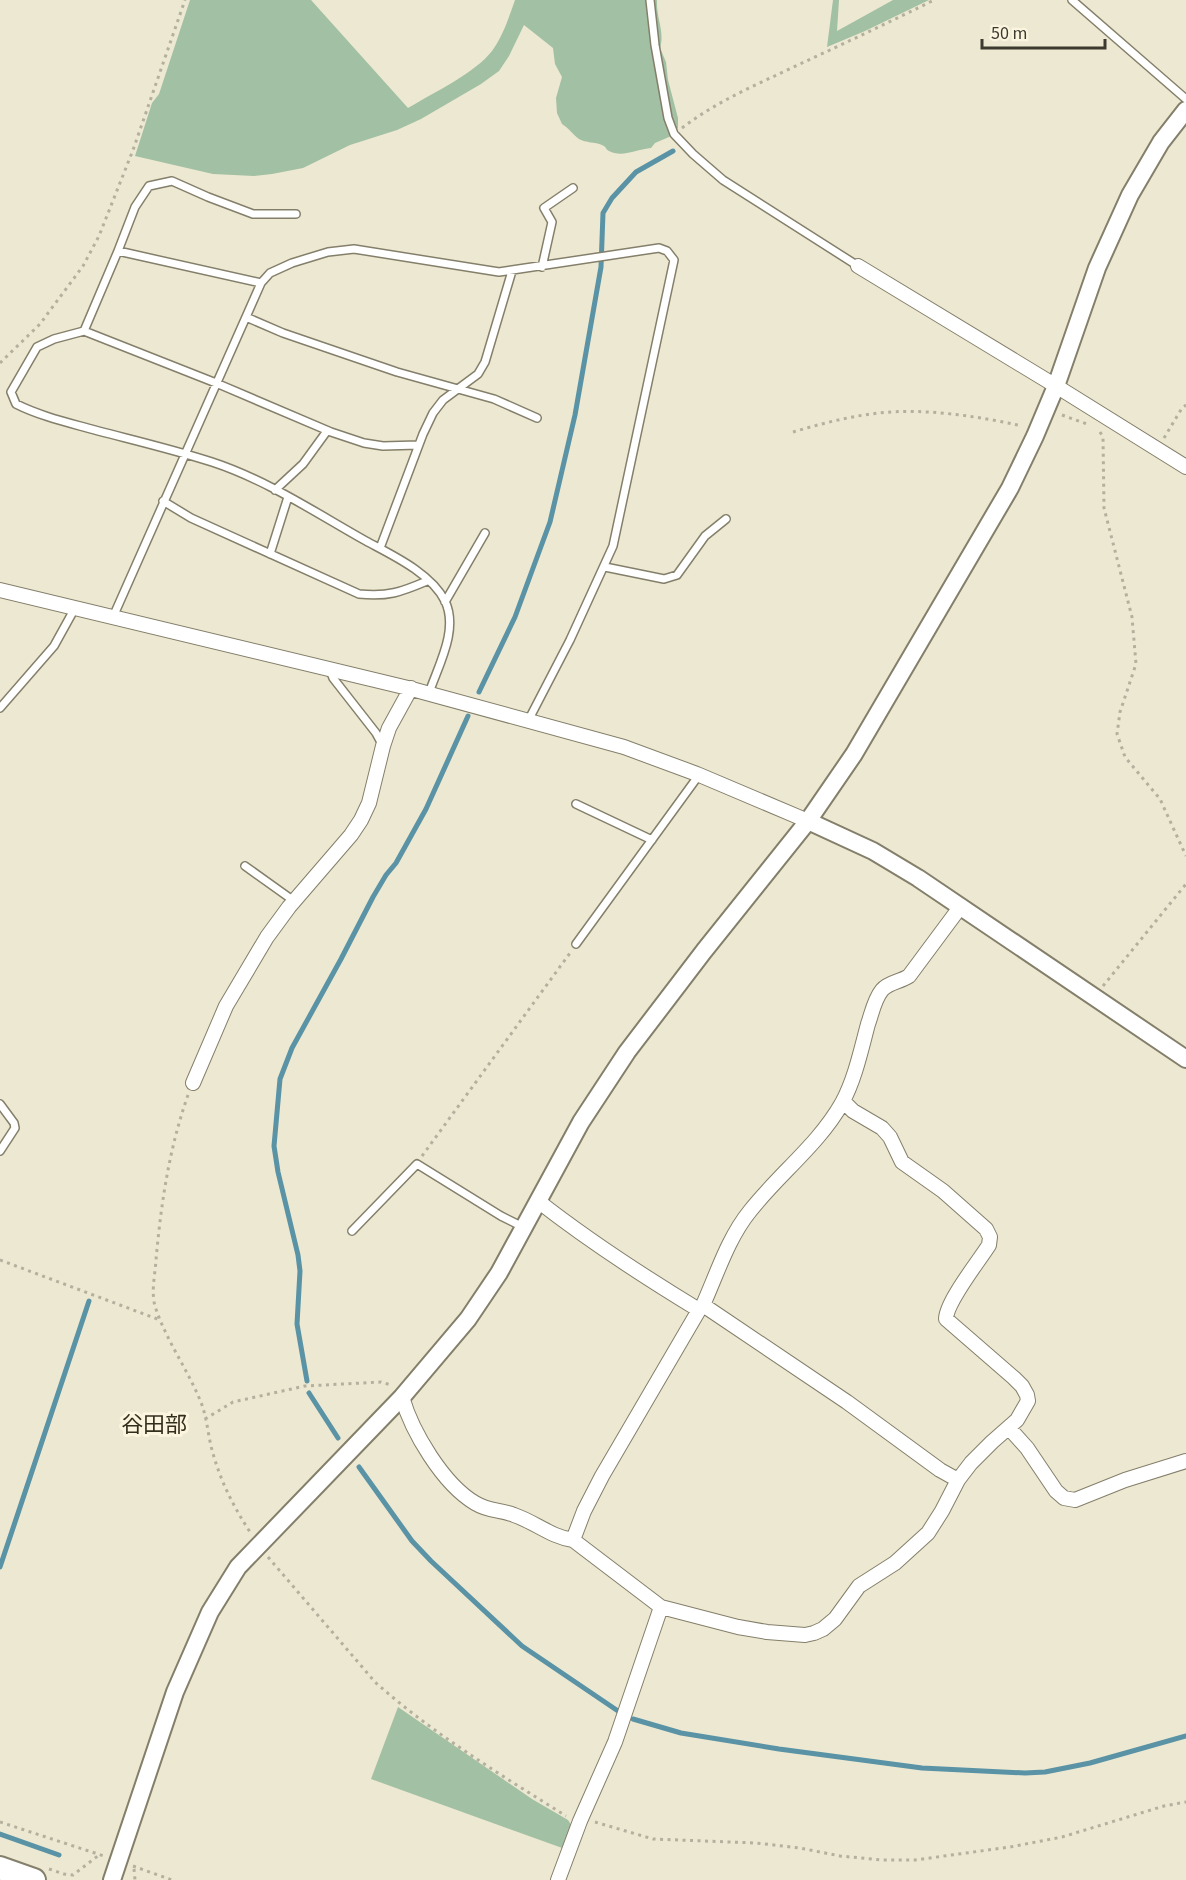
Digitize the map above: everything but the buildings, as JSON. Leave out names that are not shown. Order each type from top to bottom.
[{"type":"highway","points":[[0,1868],[38,1873]]},
{"type":"street","points":[[112,1880],[126,1864],[175,1692],[210,1612],[238,1567],[402,1397],[468,1319],[499,1273],[581,1122],[627,1052],[808,821],[854,754],[1010,488],[1056,386],[1097,268],[1130,195],[1161,142],[1186,110]]},
{"type":"street","points":[[858,266],[1186,466]]},
{"type":"street","points":[[0,590],[411,688],[624,747],[699,775],[873,851],[961,906],[1186,1059]]},
{"type":"street","points":[[193,1083],[226,1006],[267,937],[361,820],[369,803],[383,746],[411,688]]},
{"type":"street","points":[[573,1540],[584,1511],[602,1476],[701,1308],[731,1241],[764,1194],[830,1122],[843,1101],[858,1061],[876,999],[890,983],[902,981],[909,976],[961,906]]},
{"type":"street","points":[[402,1397],[407,1413],[430,1456],[464,1495],[490,1510],[514,1515],[563,1539],[573,1540],[661,1607],[767,1632],[805,1635],[824,1629],[835,1619],[859,1586],[895,1563],[928,1533],[958,1480],[971,1463],[1017,1420],[1028,1401],[1027,1395],[1014,1378],[946,1319],[946,1314],[955,1296],[989,1245],[990,1237],[986,1229],[943,1191],[902,1162],[890,1137],[882,1128],[853,1111],[843,1101]]},
{"type":"street","points":[[538,1201],[606,1251],[701,1308],[847,1402],[940,1470],[958,1480]]},
{"type":"street","points":[[1009,1428],[1027,1448],[1056,1491],[1070,1500],[1186,1461]]},
{"type":"street","points":[[558,1880],[580,1821],[615,1742],[661,1607]]},
{"type":"lane","points":[[650,0],[655,45],[668,118],[674,134],[723,180],[858,266]]},
{"type":"lane","points":[[1072,0],[1186,99]]},
{"type":"lane","points":[[84,331],[135,207],[149,186],[172,181],[253,214],[296,214]]},
{"type":"lane","points":[[542,267],[552,222],[544,208],[573,189]]},
{"type":"lane","points":[[113,616],[261,283],[270,273],[292,263],[328,252],[354,249],[499,272],[542,267],[640,249],[660,248],[667,251],[674,260],[613,546],[570,640],[528,721]]},
{"type":"lane","points":[[118,251],[261,283]]},
{"type":"lane","points":[[380,548],[418,445],[433,413],[443,400],[478,374],[485,362],[512,271]]},
{"type":"lane","points":[[246,317],[283,333],[397,372],[494,399],[537,418]]},
{"type":"lane","points":[[418,445],[383,446],[364,443],[327,431],[216,383],[84,331],[54,339],[37,347],[11,392],[16,404],[34,413],[184,453],[258,480],[406,562],[435,587],[445,602],[450,618],[447,640],[429,693]]},
{"type":"lane","points":[[275,490],[303,464],[327,431]]},
{"type":"lane","points":[[270,554],[288,497]]},
{"type":"lane","points":[[163,501],[191,518],[359,594],[379,596],[402,592],[428,581]]},
{"type":"lane","points":[[605,567],[664,579],[677,575],[705,536],[726,519]]},
{"type":"lane","points":[[445,602],[485,533]]},
{"type":"lane","points":[[0,708],[54,646],[75,608]]},
{"type":"lane","points":[[330,669],[333,678],[376,733],[383,746]]},
{"type":"lane","points":[[576,944],[699,775]]},
{"type":"lane","points":[[576,804],[652,840]]},
{"type":"lane","points":[[245,866],[294,901]]},
{"type":"lane","points":[[0,1104],[14,1123],[15,1128],[0,1151]]},
{"type":"lane","points":[[352,1231],[417,1164],[501,1216],[524,1227]]},
{"type":"path","points":[[0,363],[40,324],[83,266],[99,236],[133,150],[186,0]]},
{"type":"path","points":[[674,134],[699,115],[745,90],[934,0]]},
{"type":"path","points":[[1157,449],[1186,405]]},
{"type":"path","points":[[1046,410],[1087,424],[1099,431],[1103,437],[1104,508],[1132,617],[1136,664],[1120,712],[1118,734],[1125,757],[1160,799],[1186,856]]},
{"type":"path","points":[[793,432],[879,413],[952,415],[1038,429]]},
{"type":"path","points":[[1095,997],[1186,884]]},
{"type":"path","points":[[417,1164],[576,944]]},
{"type":"path","points":[[193,1083],[176,1131],[166,1174],[154,1287],[154,1303],[160,1320],[202,1405],[211,1448],[230,1501],[258,1545],[375,1682],[419,1719],[570,1818],[591,1821],[653,1839],[756,1843],[840,1856],[915,1860],[1062,1837],[1164,1806],[1186,1802]]},
{"type":"path","points":[[0,1260],[160,1320]]},
{"type":"path","points":[[205,1419],[233,1402],[305,1386],[381,1382],[394,1388],[402,1397]]},
{"type":"path","points":[[0,1822],[172,1880]]},
{"type":"path","points":[[38,1873],[73,1875],[99,1855]]},
{"type":"path","points":[[126,1864],[135,1880]]},
{"type":"green space","points":[[190,0],[311,0],[408,108],[453,82],[485,59],[499,39],[515,0],[657,0],[662,36],[660,48],[666,62],[678,128],[669,137],[655,143],[651,148],[619,154],[609,151],[602,145],[579,139],[562,124],[557,113],[556,98],[562,77],[555,64],[553,48],[524,25],[499,71],[481,84],[421,119],[397,130],[350,145],[303,168],[254,176],[213,174],[135,156],[152,103],[159,94]]},
{"type":"green space","points":[[833,0],[839,0],[837,31],[893,0],[929,0],[827,47]]},
{"type":"green space","points":[[398,1707],[532,1799],[568,1820],[572,1826],[565,1849],[371,1779]]},
{"type":"waterway","points":[[479,692],[515,617],[550,522],[575,415],[601,267],[603,213],[612,198],[636,172],[673,151]]},
{"type":"waterway","points":[[307,1381],[297,1324],[300,1271],[298,1255],[274,1146],[280,1079],[292,1048],[373,897],[396,863],[426,809],[468,716]]},
{"type":"waterway","points":[[0,1567],[89,1301]]},
{"type":"waterway","points":[[309,1393],[338,1438]]},
{"type":"waterway","points":[[359,1467],[412,1541],[431,1561],[522,1646],[618,1711]]},
{"type":"waterway","points":[[633,1719],[681,1733],[779,1749],[922,1768],[1025,1773],[1045,1772],[1090,1763],[1186,1736]]},
{"type":"waterway","points":[[0,1834],[59,1855]]},
{"type":"district","name":"谷田部","points":[[154,1425]]}]
